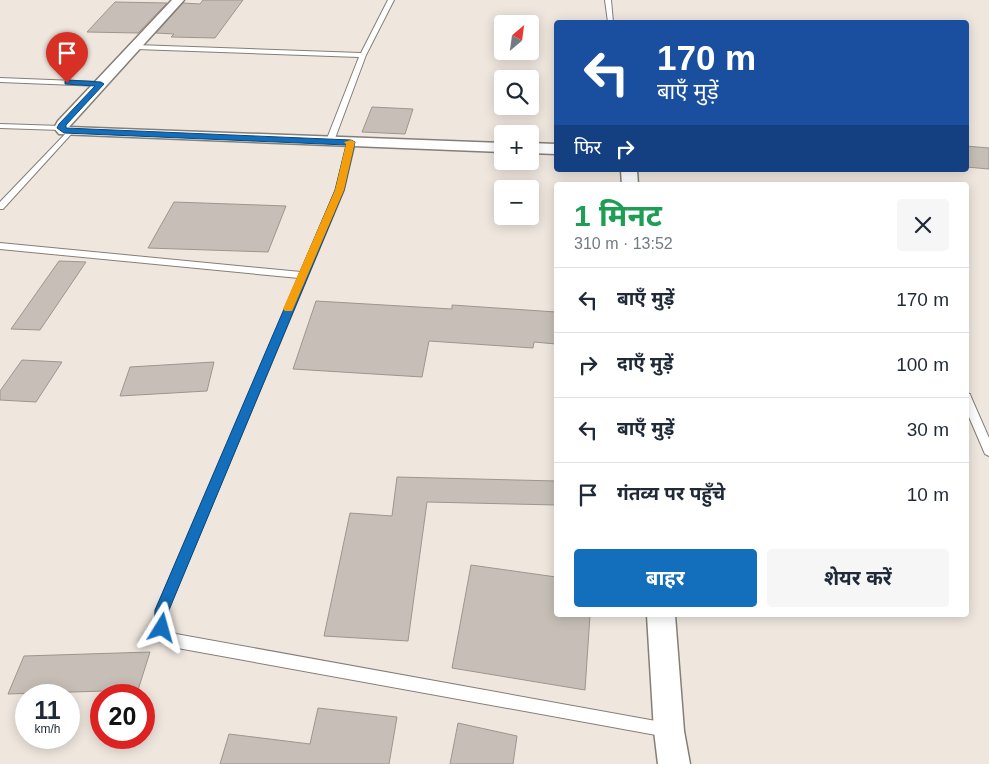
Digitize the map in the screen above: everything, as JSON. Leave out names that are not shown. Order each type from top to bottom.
[{"type":"street","points":[[66,130],[101,84],[178,0]]},
{"type":"street","points":[[66,130],[494,148]]},
{"type":"street","points":[[539,148],[554,149]]},
{"type":"street","points":[[661,617],[669,731],[674,764]]},
{"type":"lane","points":[[330,142],[364,55],[391,0]]},
{"type":"lane","points":[[608,0],[612,20]]},
{"type":"lane","points":[[136,47],[364,55]]},
{"type":"lane","points":[[0,80],[101,84]]},
{"type":"lane","points":[[0,126],[66,130]]},
{"type":"lane","points":[[0,207],[66,130]]},
{"type":"lane","points":[[351,142],[340,190],[302,275],[162,610],[162,628],[172,640],[669,731]]},
{"type":"lane","points":[[0,246],[302,275]]},
{"type":"lane","points":[[969,404],[989,451]]},
{"type":"building","points":[[203,0],[243,0],[215,38],[171,37],[174,34],[156,33],[183,3],[200,4]]},
{"type":"building","points":[[115,2],[167,3],[138,33],[87,32]]},
{"type":"building","points":[[372,107],[413,109],[405,134],[362,132]]},
{"type":"building","points":[[969,146],[989,148],[989,169],[969,167]]},
{"type":"building","points":[[174,202],[286,206],[268,252],[148,248]]},
{"type":"building","points":[[59,261],[86,262],[40,330],[11,329]]},
{"type":"building","points":[[316,301],[452,309],[452,305],[554,312],[554,344],[534,342],[533,348],[429,341],[422,377],[293,369]]},
{"type":"building","points":[[22,360],[62,362],[36,402],[0,400],[0,391]]},
{"type":"building","points":[[214,362],[207,391],[120,396],[130,367]]},
{"type":"building","points":[[397,477],[554,481],[554,505],[427,502],[408,641],[324,636],[350,513],[392,516]]},
{"type":"building","points":[[471,565],[554,577],[554,617],[590,617],[585,690],[452,668]]},
{"type":"building","points":[[150,652],[140,684],[90,684],[90,691],[80,692],[80,684],[15,684],[15,694],[8,694],[24,656]]},
{"type":"building","points":[[318,708],[397,717],[389,764],[220,764],[229,734],[310,744]]},
{"type":"building","points":[[458,723],[517,736],[513,764],[450,764]]},
{"type":"slow traffic","points":[[288,309],[340,190],[351,142],[348,142]]},
{"type":"route","points":[[67,83],[101,84],[63,124],[61,128],[64,131],[351,142],[340,190],[302,275],[162,610],[162,628]]}]
